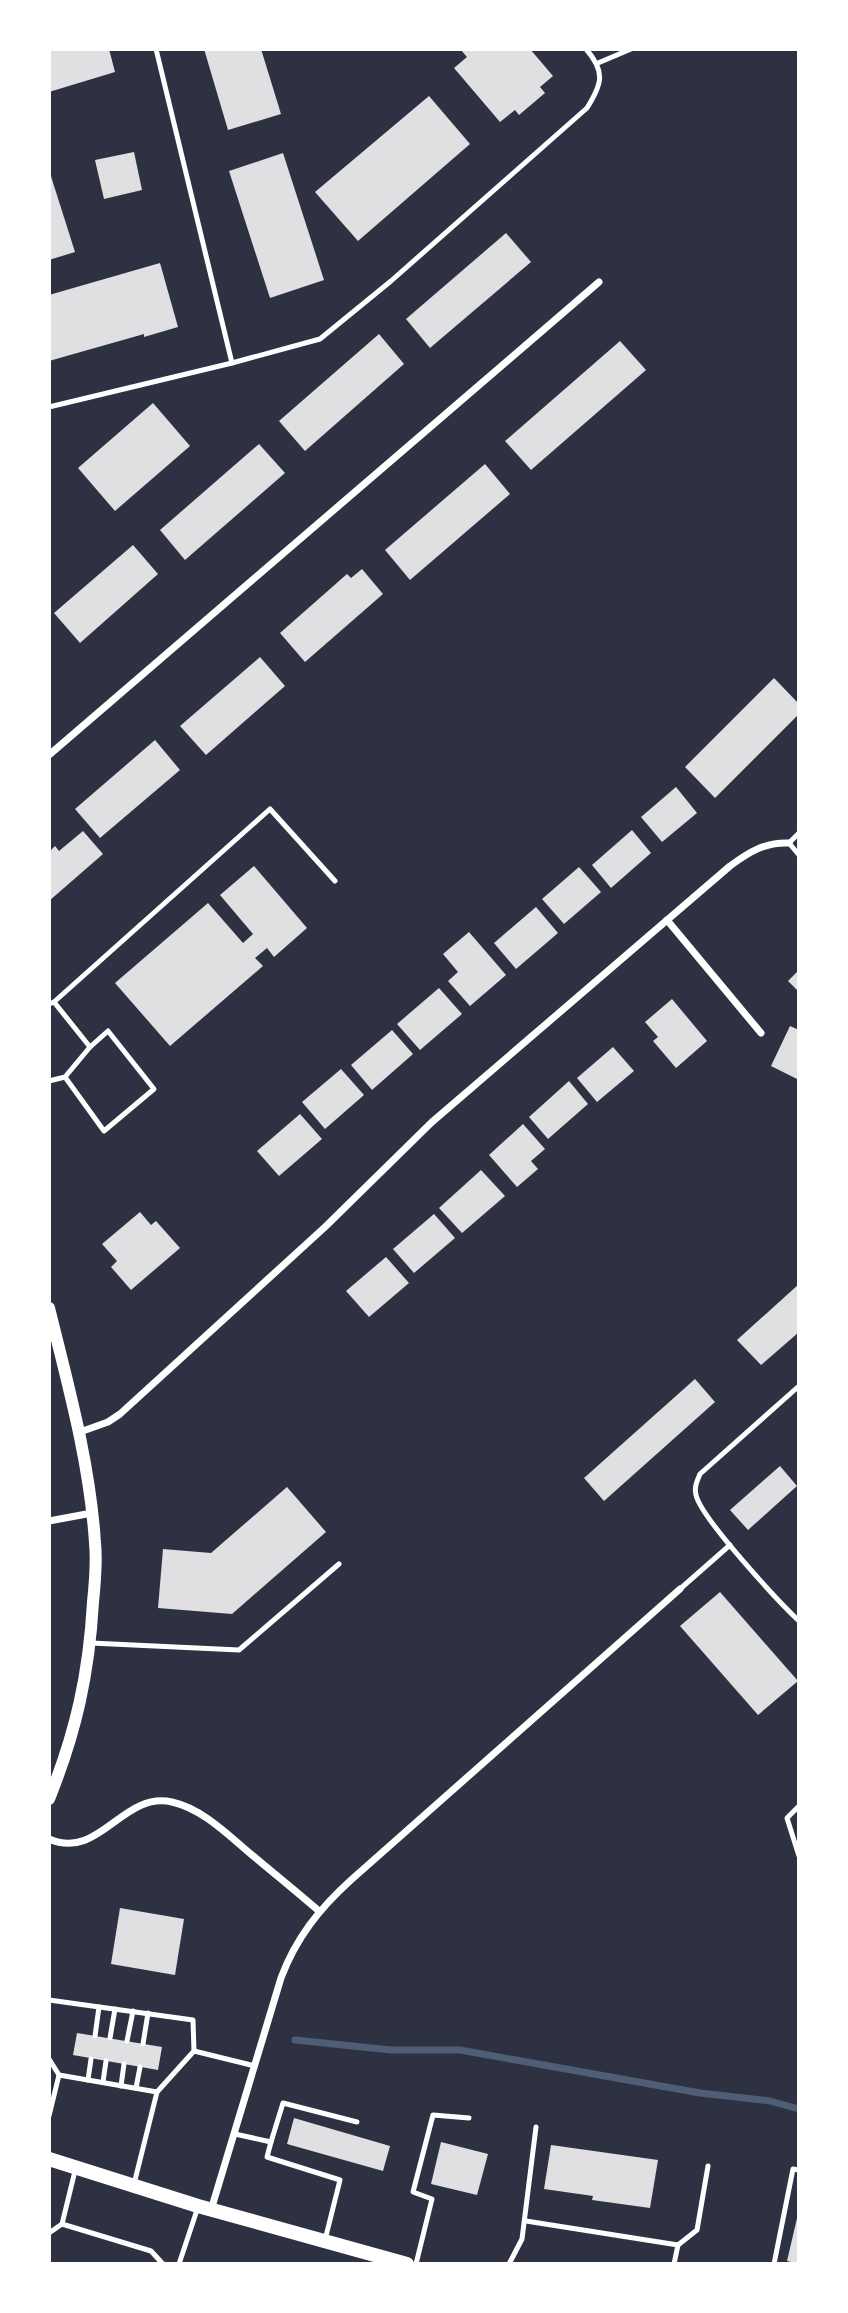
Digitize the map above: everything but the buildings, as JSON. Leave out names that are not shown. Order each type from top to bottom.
[{"type":"main road","points":[[49,2159],[205,2208],[407,2264]]},
{"type":"street","points":[[49,755],[599,282]]},
{"type":"street","points":[[79,1432],[108,1422],[120,1414],[325,1227],[424,1130],[730,866],[754,849],[789,844]]},
{"type":"street","points":[[667,920],[761,1033]]},
{"type":"street","points":[[49,1308],[79,1432],[96,1546],[91,1643],[81,1706],[64,1763],[49,1799]]},
{"type":"street","points":[[49,1521],[92,1513]]},
{"type":"street","points":[[205,2208],[234,2134],[291,1951],[319,1911],[680,1589]]},
{"type":"street","points":[[49,1839],[72,1845],[89,1840],[140,1806],[169,1801],[201,1814],[319,1911]]},
{"type":"lane","points":[[156,49],[232,363]]},
{"type":"lane","points":[[49,407],[320,339],[391,281],[587,108],[599,89],[598,63],[586,49]]},
{"type":"lane","points":[[598,63],[631,49]]},
{"type":"lane","points":[[90,1047],[51,1003],[270,809],[335,881]]},
{"type":"lane","points":[[799,833],[789,844],[799,855]]},
{"type":"lane","points":[[49,1081],[65,1077],[90,1047],[108,1031],[154,1089],[104,1131],[65,1077]]},
{"type":"lane","points":[[799,1386],[700,1474],[695,1487],[696,1497],[708,1517],[799,1621]]},
{"type":"lane","points":[[680,1589],[730,1545]]},
{"type":"lane","points":[[91,1643],[239,1650],[339,1564]]},
{"type":"lane","points":[[799,1806],[787,1818],[799,1856]]},
{"type":"lane","points":[[49,2000],[193,2020],[194,2050],[158,2092],[134,2185]]},
{"type":"lane","points":[[95,2036],[99,2007]]},
{"type":"lane","points":[[110,2038],[115,2009]]},
{"type":"lane","points":[[127,2041],[133,2011]]},
{"type":"lane","points":[[142,2044],[148,2013]]},
{"type":"lane","points":[[194,2050],[255,2066]]},
{"type":"lane","points":[[49,2059],[59,2075],[49,2116]]},
{"type":"lane","points":[[88,2080],[91,2059]]},
{"type":"lane","points":[[103,2082],[106,2061]]},
{"type":"lane","points":[[121,2085],[124,2064]]},
{"type":"lane","points":[[136,2088],[139,2067]]},
{"type":"lane","points":[[59,2075],[158,2092]]},
{"type":"lane","points":[[324,2241],[340,2180],[267,2157],[271,2142],[282,2103],[357,2122]]},
{"type":"lane","points":[[416,2264],[432,2199],[413,2192],[433,2115],[469,2118]]},
{"type":"lane","points":[[509,2264],[522,2239],[526,2221],[536,2127]]},
{"type":"lane","points":[[234,2134],[271,2142]]},
{"type":"lane","points":[[674,2264],[678,2245],[697,2231],[708,2166]]},
{"type":"lane","points":[[49,2233],[62,2224],[76,2168]]},
{"type":"lane","points":[[774,2264],[793,2169],[799,2170]]},
{"type":"lane","points":[[179,2264],[205,2208]]},
{"type":"lane","points":[[526,2221],[678,2245]]},
{"type":"lane","points":[[62,2224],[151,2251],[163,2264]]},
{"type":"waterway","points":[[295,2040],[391,2050],[460,2050],[700,2093],[770,2101],[799,2109]]}]
